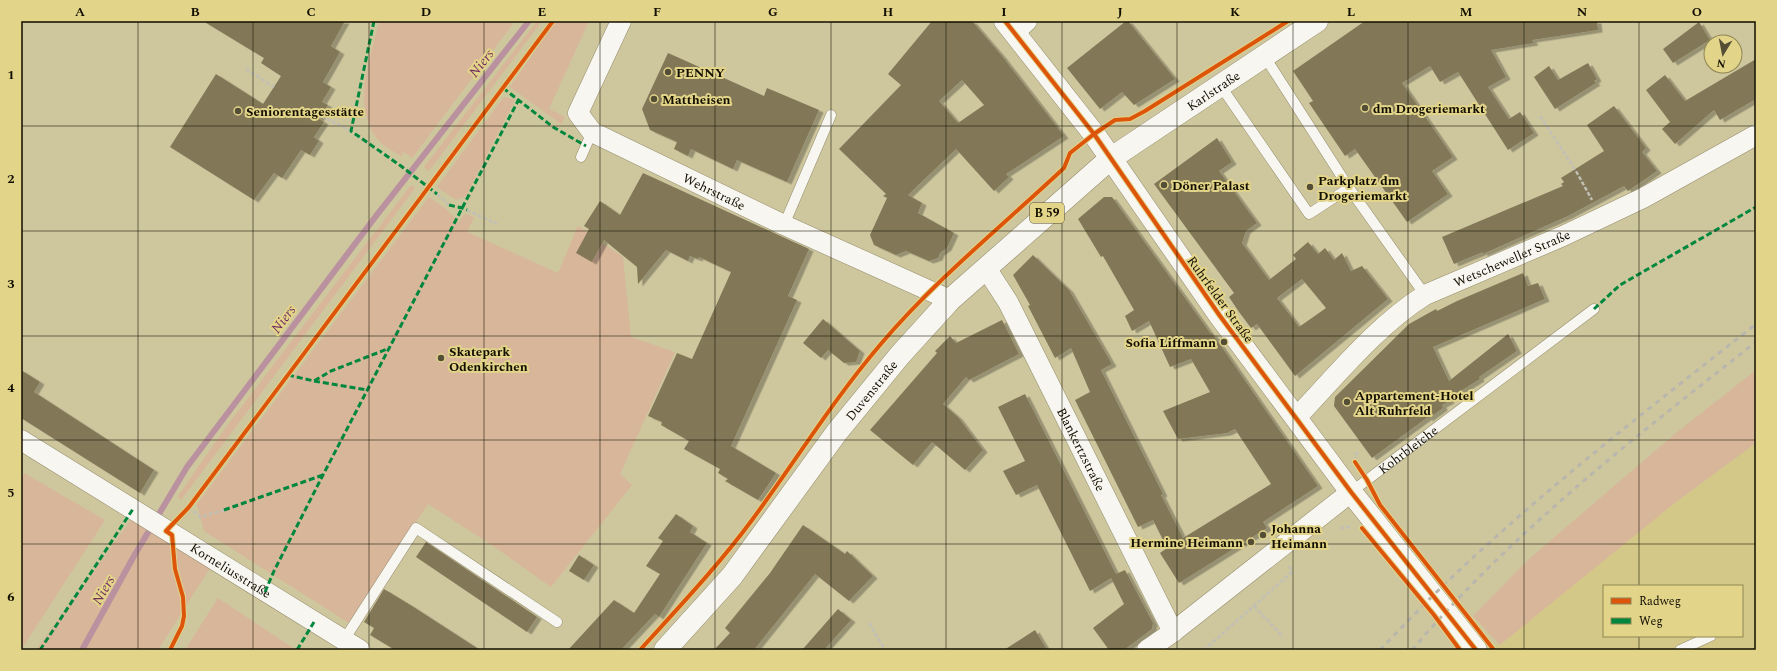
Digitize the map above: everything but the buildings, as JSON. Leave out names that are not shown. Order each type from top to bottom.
[{"type":"main road","name":"Karlstraße","points":[[1110,159],[1317,21]]},
{"type":"main road","name":"Ruhrfelder Straße","points":[[1016,25],[1094,134],[1220,316],[1351,492],[1476,650]]},
{"type":"main road","name":"Duvenstraße","points":[[665,650],[732,576],[837,432],[900,355],[950,300],[1110,159]]},
{"type":"street","name":"Wehrstraße","points":[[621,21],[578,113],[592,132],[784,225],[950,300]]},
{"type":"street","name":"Wetscheweller Straße","points":[[1296,418],[1386,324],[1405,308],[1425,295],[1563,236],[1643,198],[1756,135]]},
{"type":"street","name":"Blankertzstraße","points":[[986,268],[1008,302],[1173,632]]},
{"type":"street","name":"Korneliusstraße","points":[[21,440],[352,645]]},
{"type":"street","name":"Kohrbleiche","points":[[1147,650],[1173,632],[1351,492]]},
{"type":"lane","points":[[1265,57],[1349,188],[1425,295]]},
{"type":"lane","points":[[1220,85],[1309,214],[1349,188]]},
{"type":"lane","points":[[784,225],[831,115]]},
{"type":"lane","points":[[581,158],[592,132]]},
{"type":"lane","name":"Kohrbleiche","points":[[1351,492],[1594,309]]},
{"type":"lane","points":[[352,645],[416,528],[557,622]]},
{"type":"lane","points":[[1680,650],[1709,637]]},
{"type":"path","points":[[246,69],[274,87]]},
{"type":"path","points":[[321,116],[350,131]]},
{"type":"path","points":[[1540,116],[1576,171],[1602,217]]},
{"type":"path","points":[[437,194],[449,205]]},
{"type":"path","points":[[467,210],[497,224]]},
{"type":"path","points":[[189,507],[200,517],[224,510]]},
{"type":"path","points":[[1204,650],[1292,572],[1286,560]]},
{"type":"path","points":[[1254,606],[1283,638]]},
{"type":"path","points":[[869,623],[885,650]]},
{"type":"shaded area","points":[[379,21],[515,21],[412,158],[403,151],[402,157],[379,141],[370,128],[366,113],[364,98],[365,82]]},
{"type":"shaded area","points":[[537,21],[542,21],[429,171],[424,167]]},
{"type":"shaded area","points":[[556,21],[589,21],[549,109],[565,117],[561,124],[510,87]]},
{"type":"shaded area","points":[[504,97],[515,100],[466,196],[456,200],[437,187]]},
{"type":"shaded area","points":[[411,185],[415,188],[181,500],[178,496],[226,427]]},
{"type":"shaded area","points":[[429,197],[447,210],[459,222],[465,214],[474,217],[467,232],[558,273],[578,226],[623,257],[631,337],[675,352],[620,474],[632,485],[551,587],[492,545],[428,504],[349,623],[204,531],[197,504]]},
{"type":"shaded area","points":[[1756,370],[1756,443],[1676,502],[1500,645],[1473,616],[1528,560],[1676,433]]},
{"type":"shaded area","points":[[1756,443],[1756,650],[1491,650],[1676,502]]},
{"type":"shaded area","points":[[24,473],[105,520],[21,650],[21,479]]},
{"type":"shaded area","points":[[133,517],[210,568],[158,650],[36,650]]},
{"type":"shaded area","points":[[218,598],[293,648],[292,650],[185,650]]},
{"type":"waterway","name":"Niers","points":[[82,650],[134,556],[187,467],[376,216],[529,21]]},
{"type":"railway","points":[[1380,650],[1450,579],[1524,512],[1600,448],[1756,324]]},
{"type":"railway","points":[[1412,650],[1491,565],[1576,487],[1620,450],[1756,342]]},
{"type":"marked path","points":[[374,21],[351,131],[401,166],[437,194]]},
{"type":"marked path","points":[[503,88],[553,127],[586,146]]},
{"type":"marked path","points":[[265,592],[274,571],[323,475],[519,99]]},
{"type":"marked path","points":[[449,205],[467,210]]},
{"type":"marked path","points":[[1594,309],[1620,285],[1756,207]]},
{"type":"marked path","points":[[288,375],[314,381],[331,371],[390,348]]},
{"type":"marked path","points":[[314,381],[367,390]]},
{"type":"marked path","points":[[224,510],[323,475]]},
{"type":"marked path","points":[[40,650],[133,509]]},
{"type":"marked path","points":[[297,650],[314,622]]},
{"type":"cycle path","points":[[170,650],[182,626],[184,616],[183,597],[175,569],[172,535],[166,531],[189,507],[553,21]]},
{"type":"cycle path","points":[[1005,21],[1094,134],[1220,316],[1351,492],[1476,650]]},
{"type":"cycle path","points":[[640,650],[726,554],[768,498],[846,387],[880,345],[923,298],[1064,168],[1070,153],[1115,120],[1130,119],[1145,111],[1288,21]]},
{"type":"cycle path","points":[[1355,462],[1367,480],[1380,505],[1494,650]]},
{"type":"cycle path","points":[[1362,528],[1434,615],[1460,650]]},
{"type":"place","name":"PENNY","points":[[668,72]]},
{"type":"place","name":"Mattheisen","points":[[654,99]]},
{"type":"place","name":"dm Drogeriemarkt","points":[[1365,108]]},
{"type":"place","name":"Seniorentagesstätte","points":[[238,111]]},
{"type":"place","name":"Döner Palast","points":[[1164,185]]},
{"type":"place","name":"Parkplatz dm Drogeriemarkt","points":[[1310,187]]},
{"type":"place","name":"Sofia Liffmann","points":[[1224,342]]},
{"type":"place","name":"Skatepark Odenkirchen","points":[[441,358]]},
{"type":"place","name":"Appartement-Hotel Alt Ruhrfeld","points":[[1347,402]]},
{"type":"place","name":"Johanna Heimann","points":[[1263,535]]},
{"type":"place","name":"Hermine Heimann","points":[[1251,542]]}]
